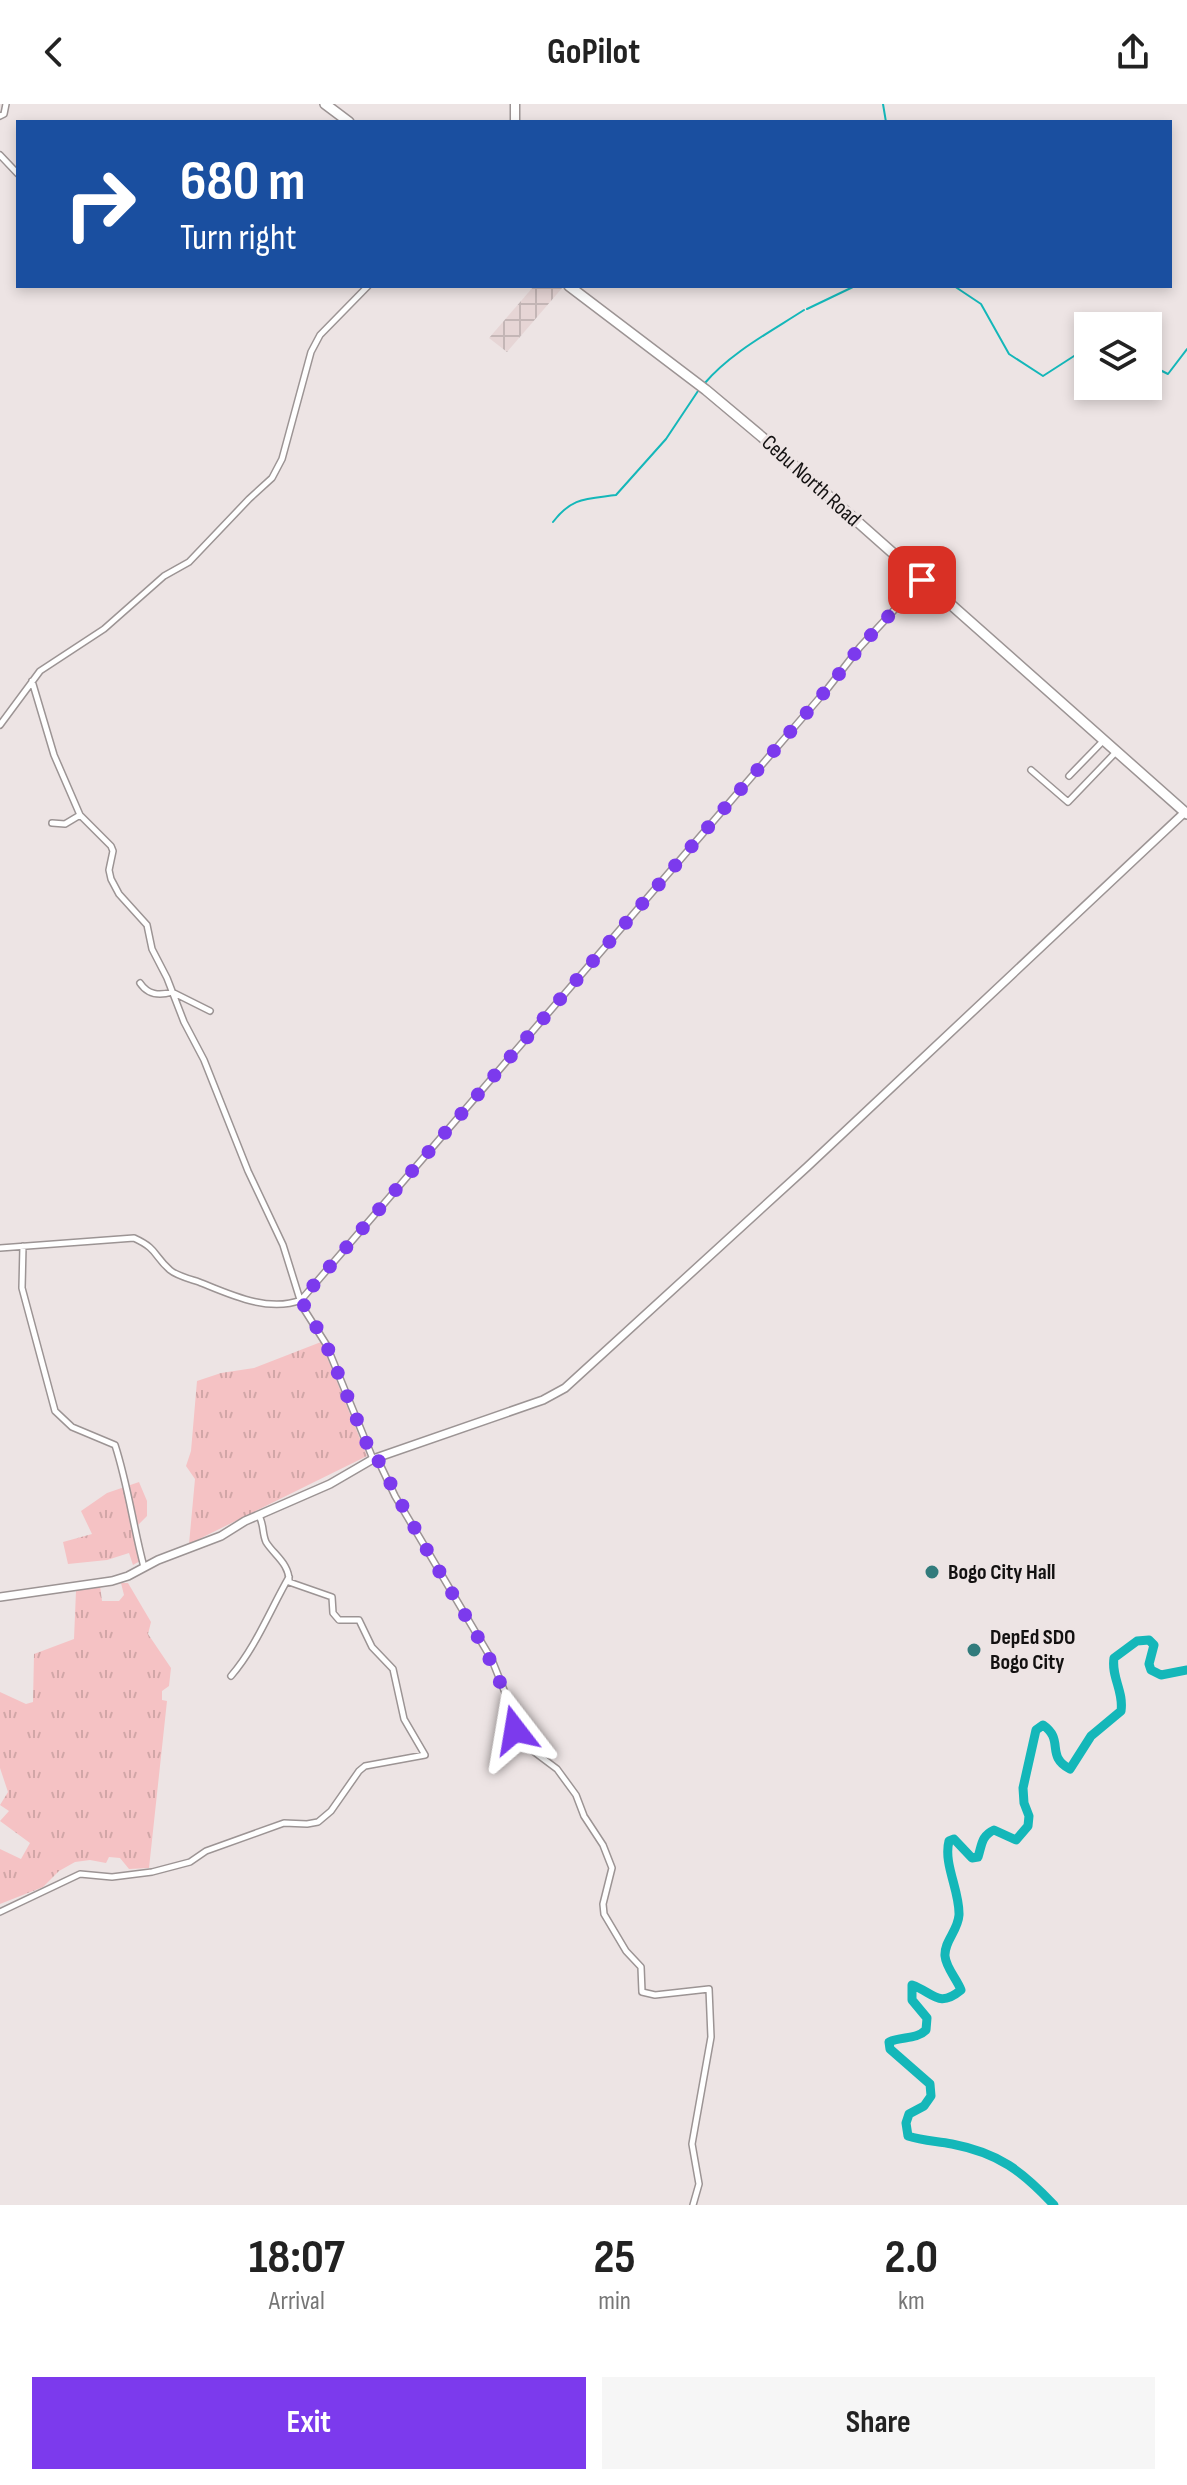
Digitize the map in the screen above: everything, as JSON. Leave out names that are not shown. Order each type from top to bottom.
[{"type":"highway","points":[[325,104],[346,120]]},
{"type":"highway","name":"Cebu North Road","points":[[572,288],[706,390],[1186,813]]},
{"type":"street","points":[[0,125],[6,104]]},
{"type":"street","points":[[0,155],[16,172]]},
{"type":"street","points":[[0,725],[40,671],[104,629],[164,576],[189,562],[272,478],[282,459],[311,352],[320,335],[366,288]]},
{"type":"street","points":[[0,1248],[134,1238],[150,1245],[171,1271],[212,1288],[253,1302],[292,1304],[301,1300],[860,647],[922,580]]},
{"type":"street","points":[[32,681],[54,755],[80,815],[111,846],[111,879],[119,894],[147,925],[152,949],[210,1073],[248,1171],[283,1245],[301,1300],[326,1344],[375,1458],[492,1660],[521,1742],[557,1769],[576,1795],[584,1816],[603,1845],[612,1868],[603,1904],[604,1914],[626,1951],[641,1967],[642,1992],[655,1995],[709,1989],[711,2037],[692,2144],[699,2184],[693,2205]]},
{"type":"street","points":[[1069,776],[1104,740]]},
{"type":"street","points":[[1031,770],[1068,802],[1116,752]]},
{"type":"street","points":[[0,1597],[112,1581],[221,1536],[330,1484],[375,1458],[543,1400],[565,1388],[1186,813]]},
{"type":"street","points":[[52,823],[65,824],[80,815]]},
{"type":"street","points":[[140,983],[149,993],[164,995],[172,992],[210,1011]]},
{"type":"street","points":[[23,1246],[22,1288],[55,1411],[72,1427],[115,1445],[133,1508],[144,1567]]},
{"type":"street","points":[[9,1247],[23,1255]]},
{"type":"street","points":[[0,1912],[80,1874],[112,1877],[152,1872],[190,1862],[206,1851],[284,1823],[318,1822],[331,1811],[365,1766],[425,1755],[404,1719],[393,1669],[372,1647],[359,1620],[339,1620],[333,1613],[332,1597],[289,1582],[290,1576],[266,1542],[265,1529],[259,1516]]},
{"type":"street","points":[[231,1676],[249,1655],[265,1617],[290,1576]]},
{"type":"shaded area","points":[[532,288],[562,288],[507,352],[489,338]]},
{"type":"green space","points":[[321,1342],[367,1456],[189,1544],[195,1479],[186,1466],[191,1451],[197,1381],[221,1373],[254,1368]]},
{"type":"green space","points":[[139,1482],[147,1501],[147,1516],[133,1530],[140,1561],[133,1565],[129,1553],[107,1560],[68,1564],[63,1542],[92,1534],[81,1511],[107,1493]]},
{"type":"green space","points":[[121,1583],[128,1583],[151,1622],[148,1634],[171,1668],[169,1686],[162,1691],[162,1700],[167,1701],[149,1868],[129,1869],[120,1858],[109,1857],[106,1863],[90,1860],[75,1862],[59,1871],[43,1887],[0,1904],[0,1849],[21,1859],[30,1843],[0,1821],[9,1811],[0,1805],[8,1792],[0,1768],[0,1692],[26,1704],[33,1702],[34,1654],[74,1639],[76,1591],[100,1586],[102,1601],[119,1601],[124,1595]]},
{"type":"waterway","points":[[883,104],[886,120]]},
{"type":"waterway","points":[[807,309],[851,288]]},
{"type":"waterway","points":[[957,288],[981,304],[1009,354],[1043,376],[1074,356]]},
{"type":"waterway","points":[[704,384],[738,353],[804,310]]},
{"type":"waterway","points":[[1162,371],[1168,374],[1187,349]]},
{"type":"waterway","points":[[553,522],[573,504],[616,495],[666,439],[698,391]]},
{"type":"waterway","points":[[1054,2205],[1020,2173],[996,2158],[969,2148],[908,2136],[906,2123],[909,2114],[924,2106],[931,2096],[930,2084],[890,2049],[889,2042],[926,2030],[927,2018],[912,2000],[912,1985],[941,1999],[961,1990],[945,1956],[959,1915],[948,1859],[949,1841],[954,1839],[972,1858],[978,1857],[983,1841],[990,1832],[994,1830],[1016,1840],[1028,1826],[1023,1788],[1036,1730],[1043,1725],[1049,1731],[1058,1759],[1070,1769],[1091,1736],[1121,1711],[1114,1658],[1137,1641],[1149,1640],[1154,1645],[1149,1664],[1151,1670],[1161,1675],[1187,1670]]},
{"type":"place","name":"Bogo City Hall","points":[[932,1572]]},
{"type":"place","name":"DepEd SDO Bogo City","points":[[974,1650]]},
{"type":"route","points":[[515,1730],[508,1700],[492,1660],[395,1496],[377,1458],[373,1459],[326,1344],[301,1300],[860,647],[922,580]]}]
